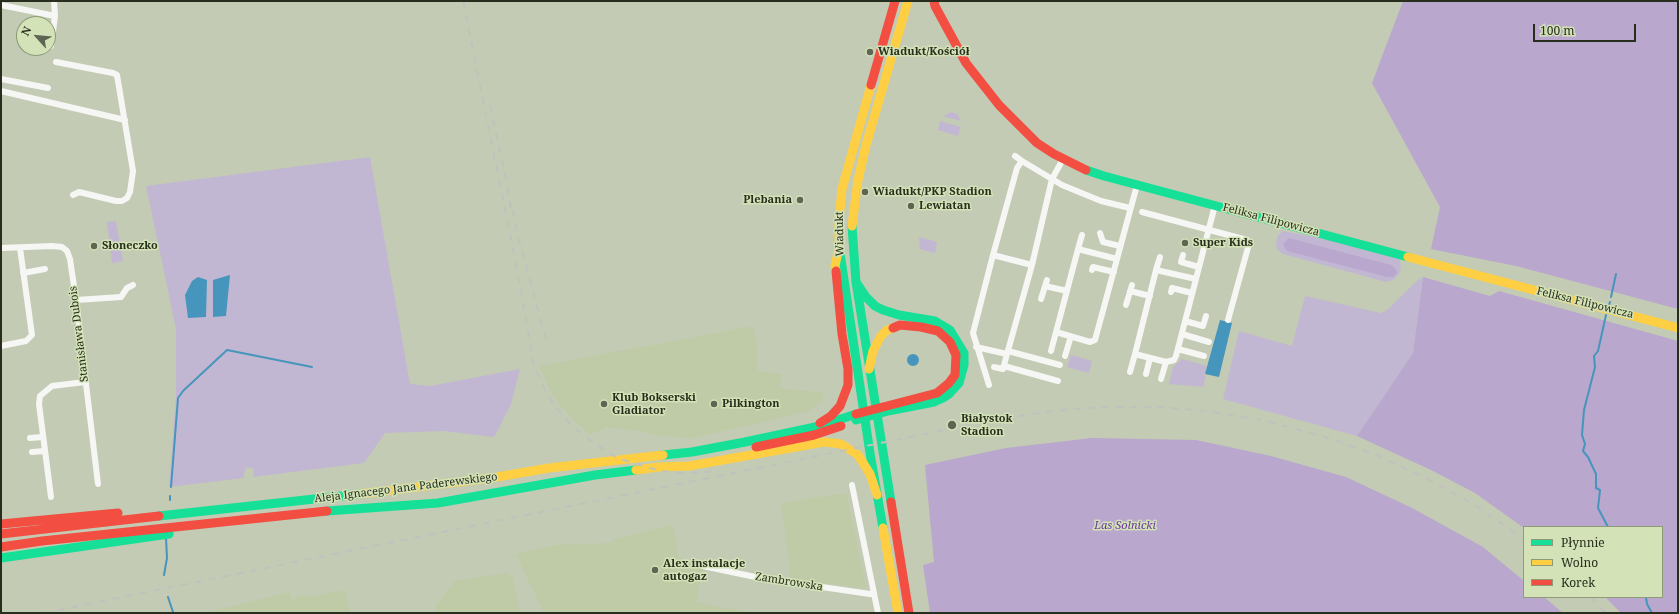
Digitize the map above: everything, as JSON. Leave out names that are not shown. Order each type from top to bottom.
[{"type":"main road","name":"Wiadukt","points":[[877,494],[843,281],[839,248],[840,206],[845,175],[895,1]]},
{"type":"main road","name":"Wiadukt","points":[[908,1],[866,145],[858,180],[852,228],[856,282],[909,613]]},
{"type":"main road","name":"Feliksa Filipowicza","points":[[932,3],[966,63],[991,96],[1023,131],[1037,143],[1063,159],[1104,176],[1678,328]]},
{"type":"main road","points":[[810,428],[827,419],[835,412],[843,400],[848,385],[848,370],[842,334],[835,266],[839,248]]},
{"type":"main road","points":[[658,467],[814,435],[860,419],[934,402],[949,394],[959,383],[964,366],[964,353],[955,336],[943,325],[935,321],[899,315],[883,310],[866,297],[856,282]]},
{"type":"main road","points":[[810,428],[869,410],[937,393],[950,383],[955,375],[956,355],[950,342],[938,331],[921,326],[900,325],[887,330],[878,339],[873,351],[869,369]]},
{"type":"main road","name":"Aleja Ignacego Jana Paderewskiego","points":[[1,534],[405,489],[491,478],[542,469],[692,452],[810,428]]},
{"type":"main road","points":[[658,467],[689,466],[815,443],[833,442],[841,444],[858,455],[870,474],[877,494],[898,613]]},
{"type":"main road","name":"Aleja Ignacego Jana Paderewskiego","points":[[1,547],[42,541],[342,509],[438,503],[622,471],[658,467]]},
{"type":"main road","points":[[1,524],[42,518],[172,509],[196,512]]},
{"type":"main road","points":[[1,558],[183,532],[213,522]]},
{"type":"street","points":[[1,5],[55,16],[54,1]]},
{"type":"street","points":[[56,62],[118,75],[132,162],[133,172],[130,192],[127,198],[122,201],[116,201],[79,192],[73,195]]},
{"type":"street","points":[[1,79],[48,88]]},
{"type":"street","points":[[1,91],[125,120]]},
{"type":"street","points":[[1015,156],[1052,179],[1100,201],[1130,208]]},
{"type":"street","points":[[1004,366],[1032,264],[1052,179],[1063,159]]},
{"type":"street","points":[[988,385],[976,347],[973,331],[1017,168],[1022,161]]},
{"type":"street","points":[[1056,332],[1090,342],[1095,340],[1137,185]]},
{"type":"street","points":[[1135,354],[1166,362],[1174,360],[1216,205]]},
{"type":"street","points":[[1142,212],[1247,240],[1249,244],[1228,320]]},
{"type":"street","points":[[1100,233],[1103,242],[1120,246]]},
{"type":"street","points":[[1051,351],[1082,235]]},
{"type":"street","name":"Stanisława Dubois","points":[[1,248],[52,246],[62,247],[67,251],[70,259],[76,300],[98,484]]},
{"type":"street","points":[[1,346],[26,341],[32,335],[20,248]]},
{"type":"street","points":[[1078,249],[1117,259]]},
{"type":"street","points":[[993,255],[1032,264]]},
{"type":"street","points":[[1183,255],[1181,262],[1199,267]]},
{"type":"street","points":[[1130,372],[1160,257]]},
{"type":"street","points":[[1092,270],[1093,267],[1114,272]]},
{"type":"street","points":[[23,273],[45,268]]},
{"type":"street","points":[[1156,270],[1196,279]]},
{"type":"street","points":[[1041,299],[1046,283],[1067,291]]},
{"type":"street","points":[[76,300],[121,297],[127,288],[133,285]]},
{"type":"street","points":[[1126,305],[1132,285]]},
{"type":"street","points":[[1171,292],[1172,288],[1192,294]]},
{"type":"street","points":[[1130,291],[1150,296]]},
{"type":"street","points":[[1185,321],[1203,326],[1206,316]]},
{"type":"street","points":[[1182,334],[1209,342]]},
{"type":"street","points":[[1065,356],[1071,336]]},
{"type":"street","points":[[976,347],[1060,365]]},
{"type":"street","points":[[1178,349],[1204,356]]},
{"type":"street","points":[[1146,374],[1150,358]]},
{"type":"street","points":[[1161,379],[1166,362]]},
{"type":"street","points":[[994,366],[1003,369],[1004,366],[1058,381]]},
{"type":"street","points":[[51,497],[38,404],[40,396],[52,386],[85,382]]},
{"type":"street","points":[[30,438],[42,437]]},
{"type":"street","points":[[32,452],[45,451]]},
{"type":"street","points":[[852,485],[878,613]]},
{"type":"street","name":"Zambrowska","points":[[703,566],[760,578],[870,594],[874,593]]},
{"type":"shaded area","points":[[952,112],[957,114],[961,121],[943,116]]},
{"type":"shaded area","points":[[940,121],[961,127],[958,136],[938,130]]},
{"type":"shaded area","points":[[370,157],[410,384],[430,386],[520,369],[511,404],[494,437],[444,431],[385,433],[364,463],[253,477],[254,469],[246,467],[243,478],[169,487],[176,396],[176,329],[146,186]]},
{"type":"shaded area","points":[[116,221],[123,261],[112,263],[107,222]]},
{"type":"shaded area","points":[[1283,231],[1340,242],[1399,258],[1401,267],[1399,274],[1393,280],[1386,282],[1283,254],[1277,249],[1276,244],[1278,235]]},
{"type":"shaded area","points":[[919,237],[937,242],[935,253],[920,249]]},
{"type":"shaded area","points":[[1423,277],[1413,353],[1357,436],[1223,399],[1239,331],[1292,346],[1305,296],[1381,313],[1387,310]]},
{"type":"shaded area","points":[[753,326],[757,344],[758,371],[782,374],[780,388],[823,393],[823,401],[807,412],[693,438],[662,436],[607,427],[590,435],[565,411],[551,392],[539,366]]},
{"type":"shaded area","points":[[1071,355],[1092,361],[1089,373],[1067,367]]},
{"type":"shaded area","points":[[1182,359],[1207,366],[1204,375],[1206,376],[1203,387],[1169,384],[1173,367]]},
{"type":"shaded area","points":[[846,493],[866,588],[791,579],[781,503]]},
{"type":"shaded area","points":[[673,525],[679,559],[704,562],[696,602],[753,613],[544,613],[516,554],[555,545],[612,543],[613,539]]},
{"type":"shaded area","points":[[505,573],[513,579],[520,613],[436,613],[435,607],[455,581]]},
{"type":"shaded area","points":[[346,590],[350,613],[205,613],[289,592],[294,603],[298,595],[313,596]]},
{"type":"green space","points":[[1403,1],[1678,1],[1678,309],[1516,266],[1431,249],[1440,207],[1372,83]]},
{"type":"green space","points":[[1289,238],[1391,265],[1396,269],[1397,273],[1393,277],[1387,277],[1287,251],[1283,244]]},
{"type":"green space","points":[[1423,277],[1490,296],[1499,291],[1678,341],[1678,613],[1621,613],[1606,598],[1663,598],[1663,526],[1523,526],[1523,527],[1475,493],[1431,470],[1357,436],[1413,353]]},
{"type":"green space","name":"Las Solnicki","points":[[1092,438],[1196,440],[1271,456],[1346,477],[1412,508],[1483,547],[1523,580],[1523,598],[1545,598],[1563,613],[930,613],[923,565],[934,562],[925,465],[1006,448]]},
{"type":"water","points":[[230,275],[226,316],[213,317],[213,280]]},
{"type":"water","points":[[198,277],[207,280],[206,317],[188,318],[185,295],[192,281]]},
{"type":"water","points":[[1220,320],[1232,323],[1219,377],[1205,374]]},
{"type":"water","points":[[911,354],[915,354],[919,360],[915,366],[911,366],[907,362],[907,358]]},
{"type":"waterway","points":[[1611,297],[1616,274]]},
{"type":"waterway","points":[[1606,315],[1598,351],[1594,356],[1595,367],[1584,410],[1582,435],[1585,444],[1583,451],[1588,457],[1596,474],[1596,488],[1600,490],[1598,508],[1607,526]]},
{"type":"waterway","points":[[171,487],[178,398],[183,391],[227,350],[312,367]]},
{"type":"waterway","points":[[164,575],[167,558],[166,538]]},
{"type":"waterway","points":[[168,597],[173,612]]},
{"type":"waterway","points":[[1646,598],[1647,604],[1652,613]]},
{"type":"railway","points":[[463,1],[515,259],[534,366],[546,392],[553,404],[571,425],[595,444],[616,457],[661,471],[686,473],[720,471]]},
{"type":"railway","points":[[490,105],[510,197],[511,215]]},
{"type":"railway","points":[[513,210],[518,236],[547,343]]},
{"type":"railway","points":[[44,613],[999,419],[1052,411],[1104,407],[1162,407],[1204,411],[1263,420],[1329,438],[1376,455],[1424,477],[1475,505],[1523,538]]},
{"type":"railway","points":[[1592,598],[1606,613]]},
{"type":"traffic: fast","points":[[1086,170],[1408,257]]},
{"type":"traffic: fast","points":[[852,226],[856,282],[866,297],[875,306],[883,310],[899,315],[935,321],[950,330],[964,353],[964,365],[959,383],[943,398],[934,402],[888,411],[856,420]]},
{"type":"traffic: fast","points":[[840,253],[870,453],[883,528]]},
{"type":"traffic: fast","points":[[856,282],[891,502]]},
{"type":"traffic: fast","points":[[663,455],[692,452],[745,442],[820,426],[856,414]]},
{"type":"traffic: fast","points":[[327,511],[438,503],[595,475],[636,470]]},
{"type":"traffic: fast","points":[[159,516],[360,494]]},
{"type":"traffic: fast","points":[[1,558],[169,534]]},
{"type":"traffic: slow","points":[[852,226],[858,180],[866,145],[908,1]]},
{"type":"traffic: slow","points":[[836,271],[835,266],[839,247],[839,220],[842,189],[871,85]]},
{"type":"traffic: slow","points":[[1408,257],[1678,328]]},
{"type":"traffic: slow","points":[[869,369],[873,351],[881,336],[887,330],[893,328]]},
{"type":"traffic: slow","points":[[636,470],[658,467],[689,466],[824,442],[841,444],[858,455],[870,474],[877,495]]},
{"type":"traffic: slow","points":[[360,494],[491,478],[549,468],[663,455]]},
{"type":"traffic: slow","points":[[883,528],[898,613]]},
{"type":"traffic: jam","points":[[871,85],[895,1]]},
{"type":"traffic: jam","points":[[934,1],[935,6],[966,63],[999,105],[1037,143],[1054,154],[1086,170]]},
{"type":"traffic: jam","points":[[820,423],[831,416],[840,406],[848,385],[848,369],[842,334],[836,271]]},
{"type":"traffic: jam","points":[[856,414],[937,393],[949,383],[955,375],[956,355],[950,342],[938,331],[921,327],[900,325],[893,328]]},
{"type":"traffic: jam","points":[[756,447],[814,435],[841,426]]},
{"type":"traffic: jam","points":[[891,502],[909,613]]},
{"type":"traffic: jam","points":[[1,547],[42,541],[327,511]]},
{"type":"traffic: jam","points":[[1,524],[118,513]]},
{"type":"traffic: jam","points":[[1,534],[159,516]]},
{"type":"place","name":"Wiadukt/Kościół","points":[[870,52]]},
{"type":"place","name":"Wiadukt/PKP Stadion","points":[[865,192]]},
{"type":"place","name":"Plebania","points":[[800,200]]},
{"type":"place","name":"Lewiatan","points":[[911,206]]},
{"type":"place","name":"Super Kids","points":[[1185,243]]},
{"type":"place","name":"Słoneczko","points":[[94,246]]},
{"type":"place","name":"Klub Bokserski Gladiator","points":[[604,404]]},
{"type":"place","name":"Pilkington","points":[[714,404]]},
{"type":"place","name":"Białystok Stadion","points":[[952,425]]},
{"type":"place","name":"Alex instalacje autogaz","points":[[655,570]]}]
